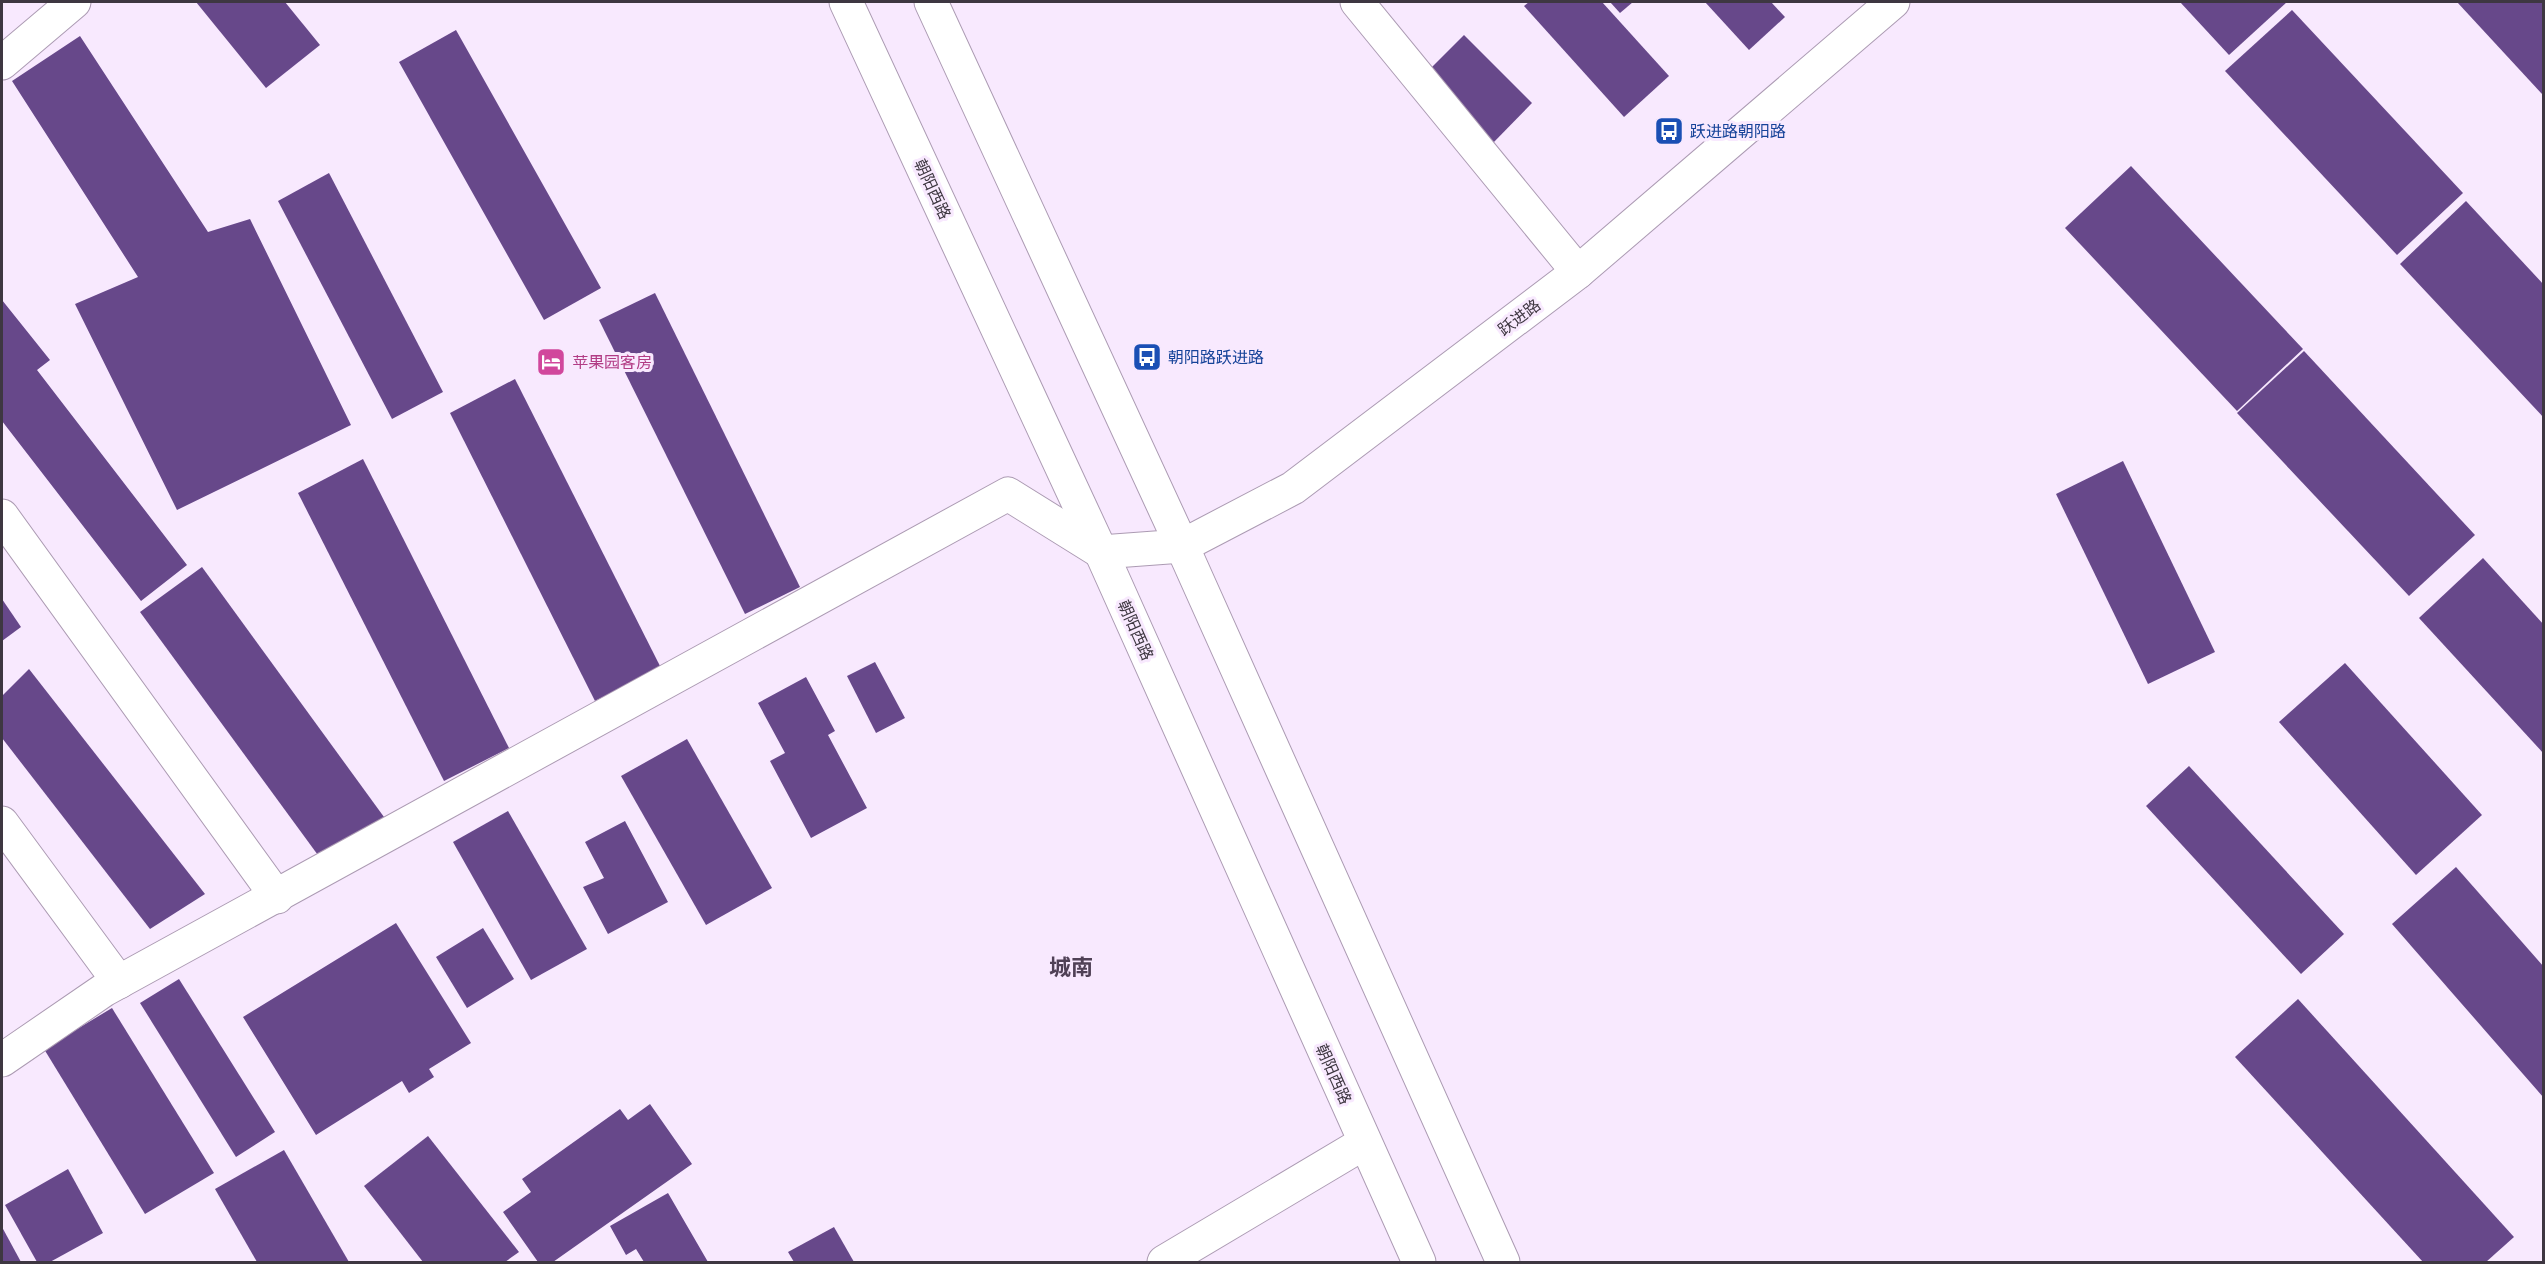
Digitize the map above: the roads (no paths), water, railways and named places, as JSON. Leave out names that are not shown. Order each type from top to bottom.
[{"type":"street","points":[[2,63],[74,2]]},
{"type":"street","name":"朝阳西路","points":[[846,2],[1101,552],[1419,1263]]},
{"type":"street","points":[[931,2],[1182,546],[1503,1263]]},
{"type":"street","points":[[1357,2],[1578,273]]},
{"type":"street","name":"跃进路","points":[[1101,552],[1182,546],[1293,488],[1578,273],[1893,2]]},
{"type":"street","points":[[2,1060],[119,982],[1008,494],[1101,552]]},
{"type":"street","points":[[2,516],[276,897]]},
{"type":"street","points":[[2,823],[119,982]]},
{"type":"street","points":[[1164,1263],[1364,1143]]},
{"type":"place","name":"跃进路朝阳路","points":[[1669,131]]},
{"type":"place","name":"朝阳路跃进路","points":[[1147,357]]},
{"type":"place","name":"苹果园客房","points":[[551,362]]},
{"type":"district","name":"城南","points":[[1071,967]]}]
